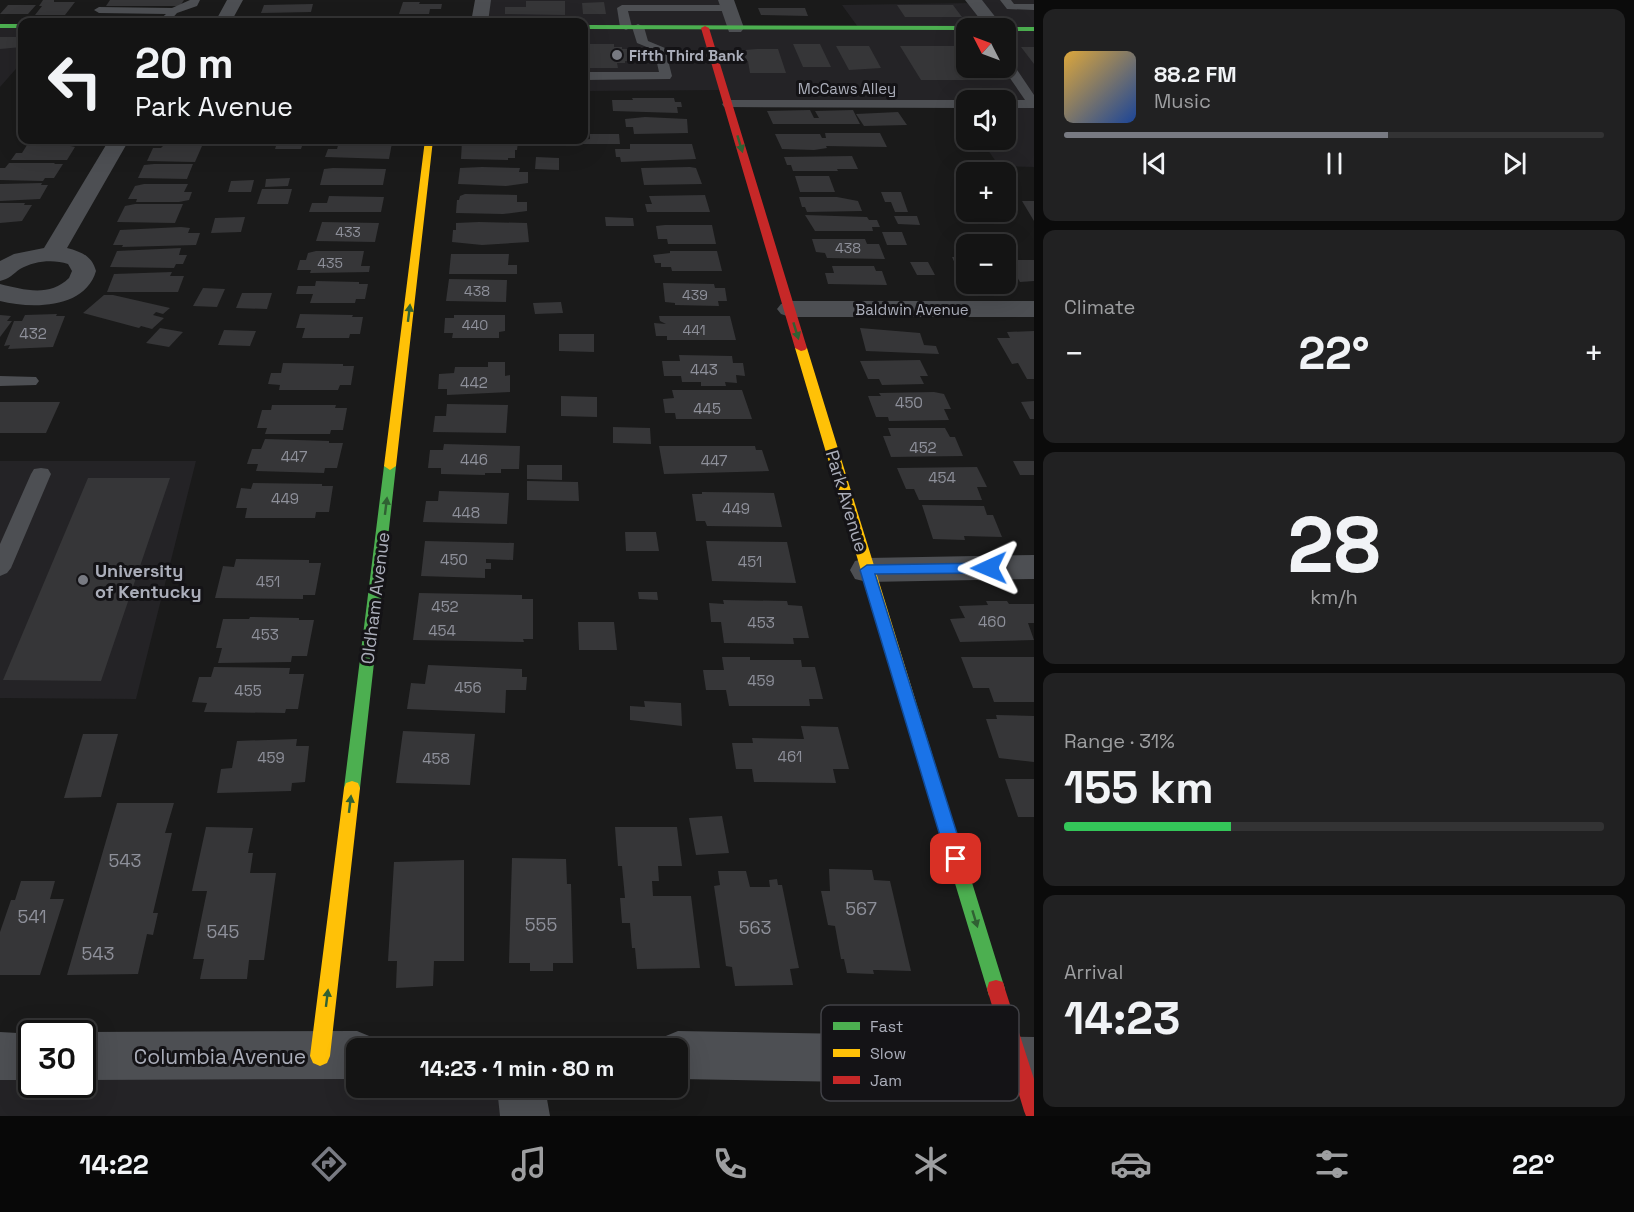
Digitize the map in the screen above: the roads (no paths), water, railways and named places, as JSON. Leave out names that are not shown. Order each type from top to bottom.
[{"type":"street","points":[[225,18],[235,0]]},
{"type":"street","points":[[481,18],[483,0]]},
{"type":"street","points":[[974,0],[988,18]]},
{"type":"street","points":[[727,4],[735,28]]},
{"type":"street","points":[[0,26],[18,26]]},
{"type":"street","points":[[588,27],[956,28]]},
{"type":"street","name":"Park Avenue","points":[[705,28],[867,570],[1008,1005]]},
{"type":"street","points":[[1016,28],[1034,29]]},
{"type":"street","points":[[52,254],[117,144]]},
{"type":"street","name":"Oldham Avenue","points":[[339,1056],[429,144]]},
{"type":"street","points":[[0,274],[10,265],[23,259],[52,254],[65,255],[82,263],[84,269],[83,277],[76,284],[54,296],[39,299],[11,298],[0,292]]},
{"type":"street","name":"Baldwin Avenue","points":[[790,309],[1034,309]]},
{"type":"street","points":[[867,570],[1034,567]]},
{"type":"street","name":"Park Avenue","points":[[1019,1038],[1026,1060],[1034,1111]]},
{"type":"street","points":[[688,1055],[821,1057]]},
{"type":"street","points":[[0,1056],[18,1056]]},
{"type":"street","name":"Columbia Avenue","points":[[96,1056],[339,1056]]},
{"type":"street","points":[[522,1098],[525,1116]]},
{"type":"lane","points":[[101,5],[172,10],[193,4],[195,0]]},
{"type":"lane","points":[[1005,0],[1011,7],[1034,7]]},
{"type":"lane","points":[[642,76],[639,51],[632,27],[622,9],[727,4]]},
{"type":"lane","points":[[169,18],[172,10]]},
{"type":"lane","points":[[588,76],[666,76],[659,48],[639,51]]},
{"type":"lane","points":[[1016,77],[1034,104]]},
{"type":"lane","name":"McCaws Alley","points":[[728,104],[956,104]]},
{"type":"lane","points":[[1016,104],[1034,104]]},
{"type":"lane","points":[[0,381],[30,381]]},
{"type":"lane","points":[[0,568],[42,474]]},
{"type":"place","name":"Fifth Third Bank","points":[[617,55]]},
{"type":"place","name":"University of Kentucky","points":[[83,580]]}]
